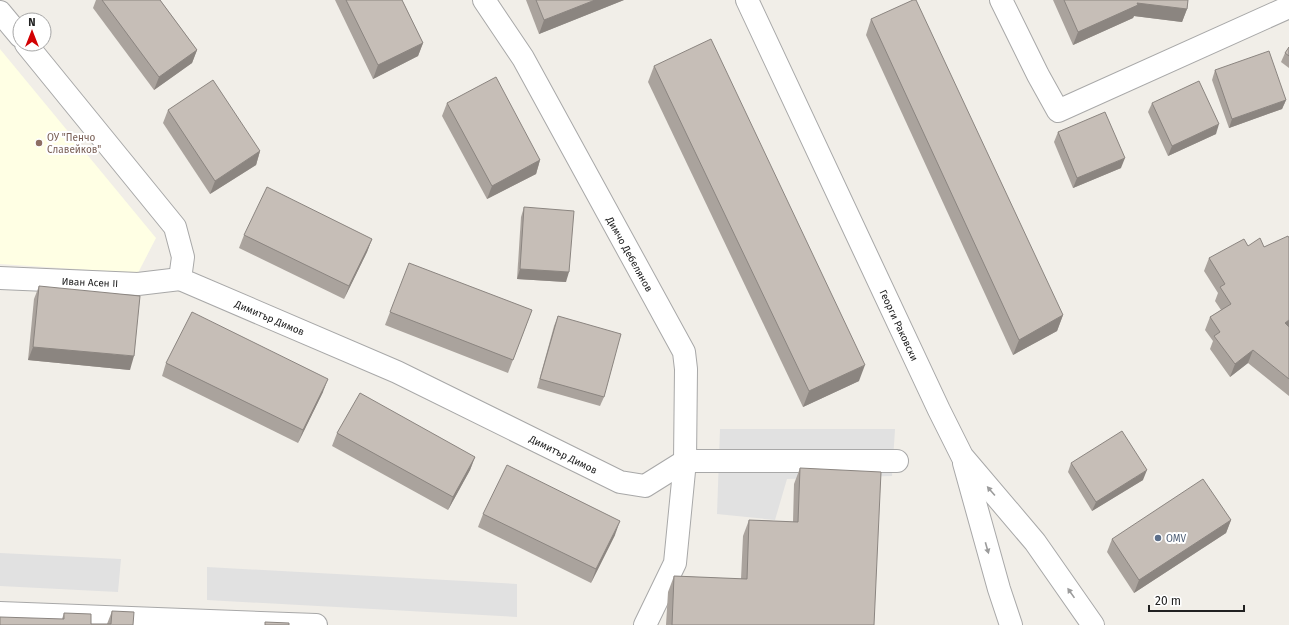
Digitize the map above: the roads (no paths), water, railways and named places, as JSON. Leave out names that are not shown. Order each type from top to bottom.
[{"type":"street","name":"Димчо Дебелянов","points":[[484,0],[523,58],[684,352],[686,369],[685,461],[675,562],[645,625]]},
{"type":"street","name":"Георги Раковски","points":[[747,0],[932,396],[962,456],[1035,542],[1093,625]]},
{"type":"street","points":[[1001,0],[1038,75],[1058,111],[1289,7]]},
{"type":"street","points":[[0,12],[12,26]]},
{"type":"street","points":[[33,52],[175,227],[183,257],[180,279]]},
{"type":"street","name":"Иван Асен II","points":[[0,278],[138,284],[180,279]]},
{"type":"street","name":"Димитър Димов","points":[[180,279],[397,372],[620,482],[645,486],[685,461]]},
{"type":"street","points":[[962,456],[999,590],[1011,625]]},
{"type":"street","points":[[685,461],[897,461]]},
{"type":"street","points":[[0,613],[316,625]]},
{"type":"place","name":"ОУ \"Пенчо Славейков\"","points":[[39,143]]},
{"type":"place","name":"OMV","points":[[1158,538]]}]
